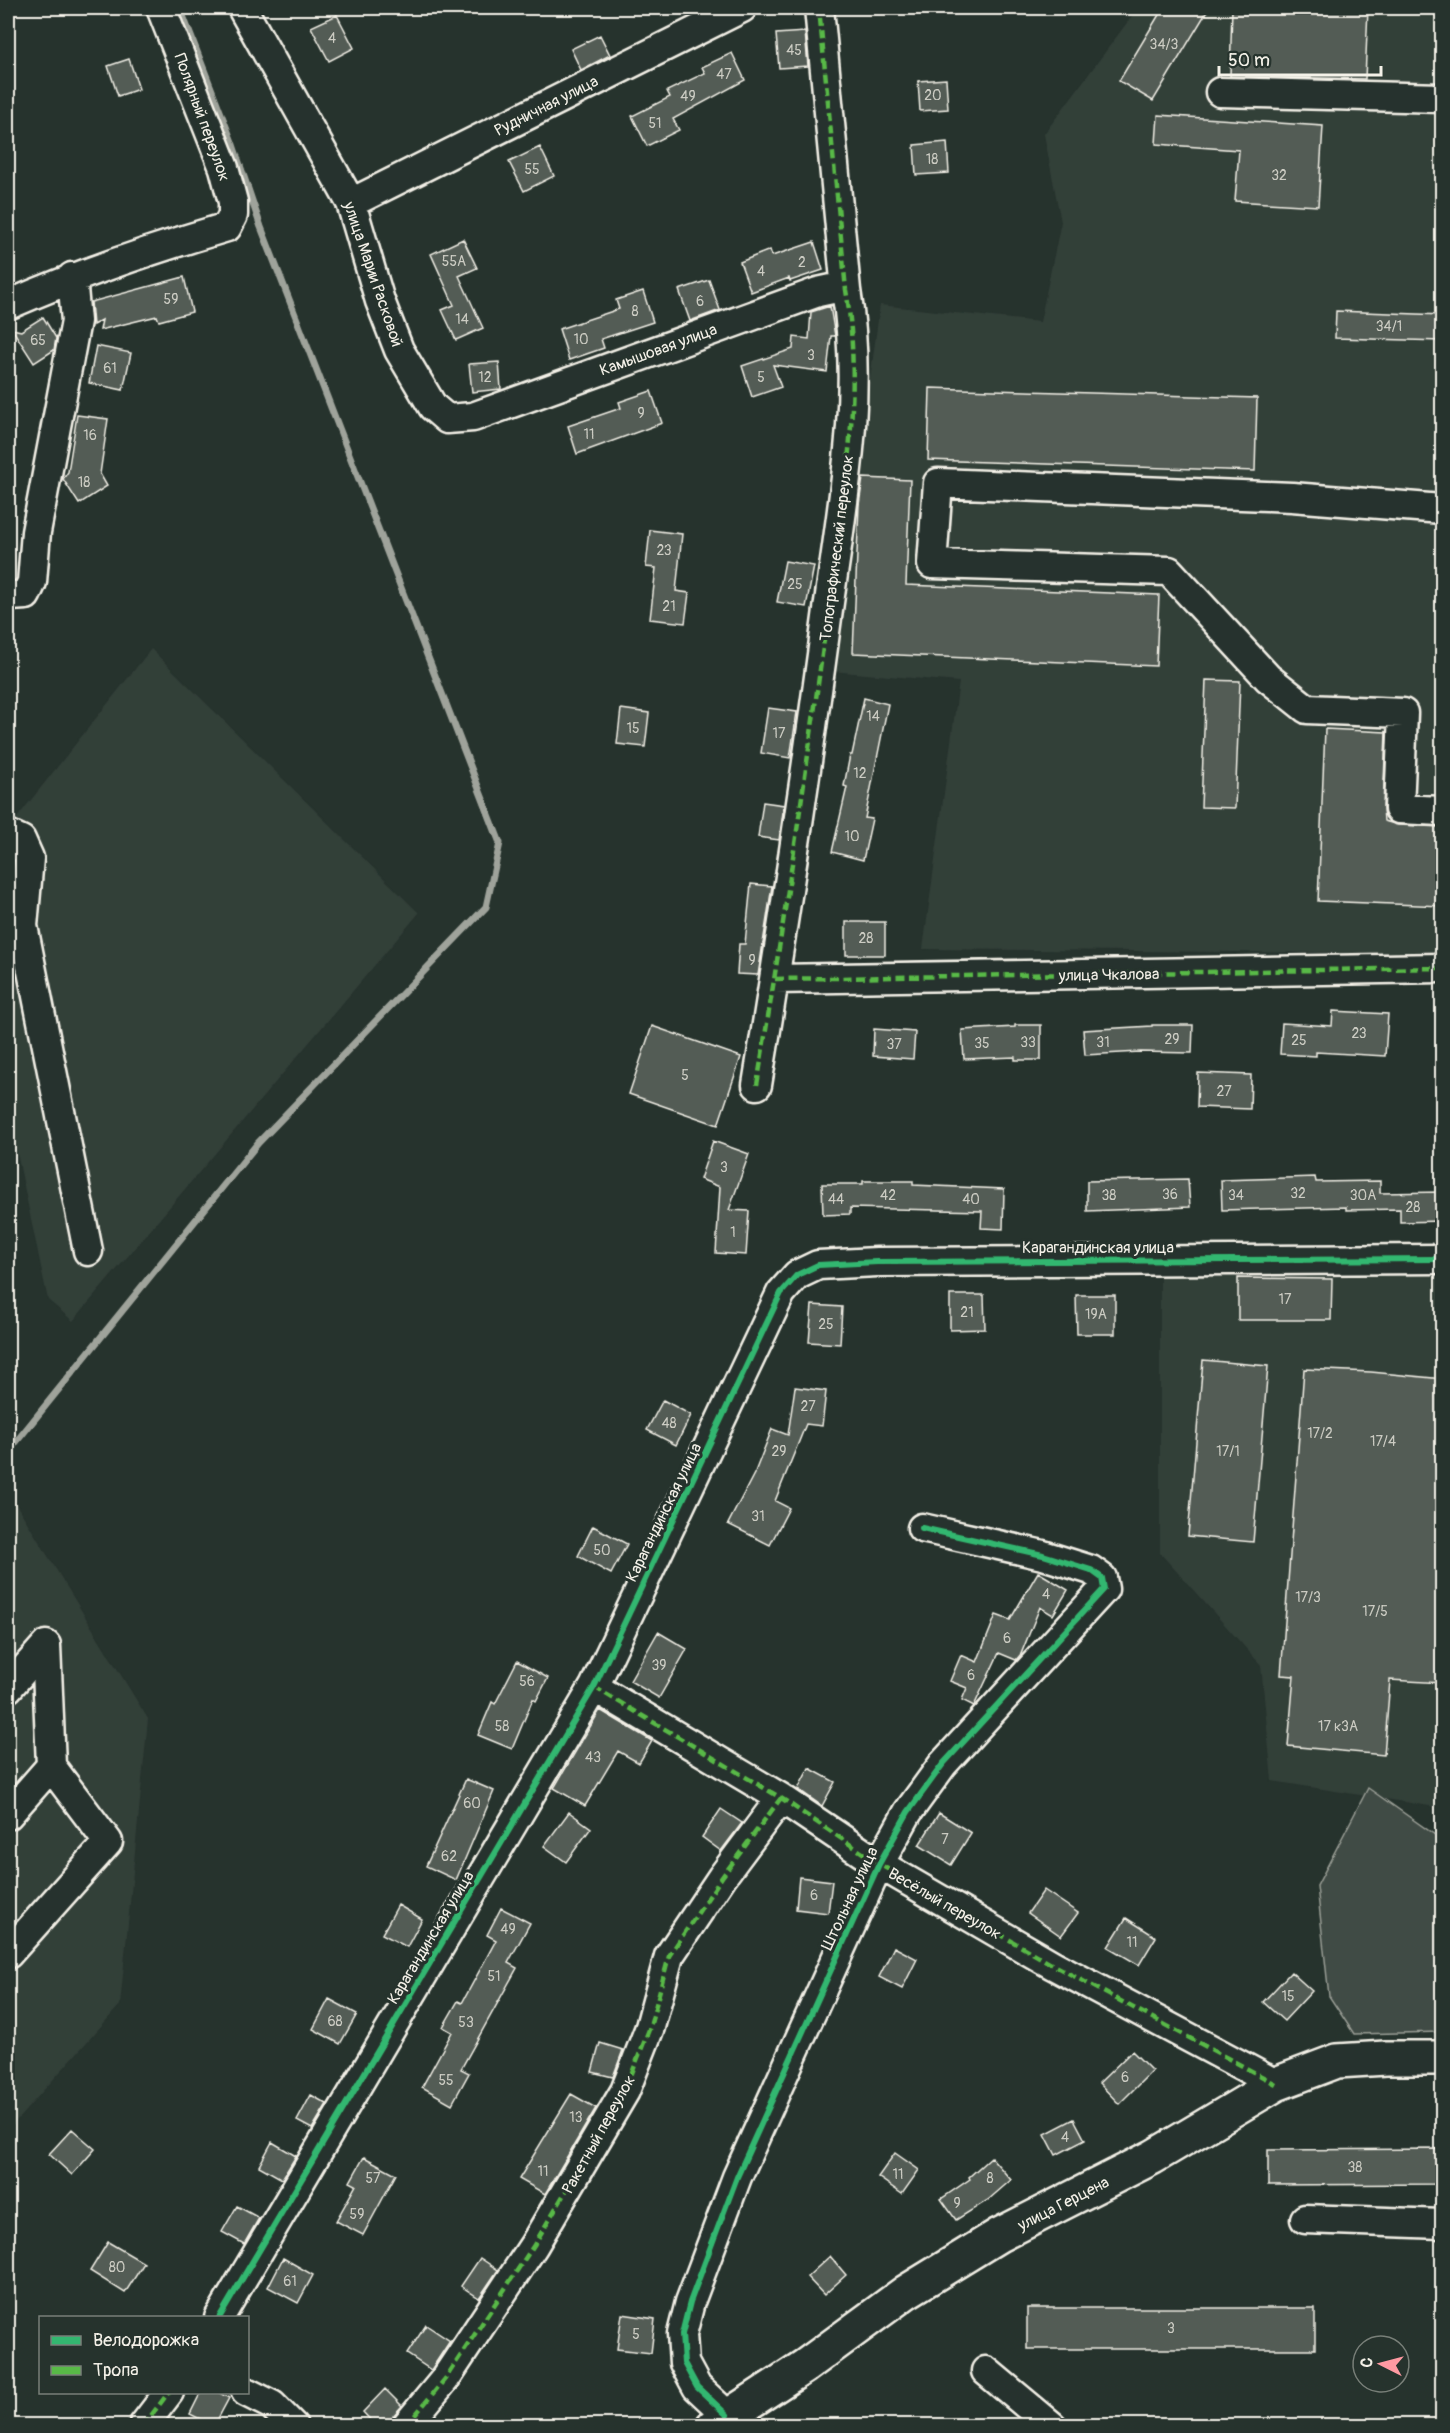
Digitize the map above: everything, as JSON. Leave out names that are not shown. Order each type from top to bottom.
[{"type":"main road","name":"улица Герцена","points":[[720,2420],[805,2366],[906,2292],[999,2235],[1153,2157],[1276,2084],[1336,2061],[1443,2058]]},
{"type":"street","name":"Полярный переулок","points":[[72,277],[146,251],[227,227],[233,215],[233,202],[224,168],[161,8]]},
{"type":"street","name":"улица Марии Расковой","points":[[242,8],[351,203],[380,301],[399,350],[433,407],[447,419],[473,417]]},
{"type":"street","name":"Рудничная улица","points":[[351,203],[742,8]]},
{"type":"street","name":"Топографический переулок","points":[[757,1085],[775,979],[848,456],[854,366],[819,8]]},
{"type":"street","points":[[1220,92],[1443,98]]},
{"type":"street","points":[[8,305],[72,277],[76,321],[36,532],[32,582],[26,595],[10,596]]},
{"type":"street","name":"Камышовая улица","points":[[473,417],[818,292],[832,289],[846,291]]},
{"type":"street","points":[[1443,509],[1292,497],[938,483],[932,564],[1168,571],[1268,678],[1307,709],[1403,713],[1400,809],[1443,811]]},
{"type":"street","points":[[8,834],[21,840],[29,858],[23,926],[88,1251]]},
{"type":"street","name":"улица Чкалова","points":[[775,979],[1443,968]]},
{"type":"street","name":"Карагандинская улица","points":[[220,2316],[594,1687],[781,1293],[797,1275],[818,1265],[877,1262],[1443,1259]]},
{"type":"street","name":"Штольная улица","points":[[720,2420],[697,2387],[684,2363],[682,2334],[690,2302],[737,2177],[879,1864],[908,1812],[943,1764],[1104,1589],[1102,1578],[1091,1570],[1043,1555],[922,1528]]},
{"type":"street","points":[[8,1688],[46,1645],[51,1766],[108,1842],[8,1954]]},
{"type":"street","name":"Весёлый переулок","points":[[594,1687],[782,1798],[879,1864],[1053,1965],[1276,2084]]},
{"type":"street","points":[[8,1815],[51,1766]]},
{"type":"street","name":"Ракетный переулок","points":[[406,2426],[445,2379],[534,2246],[625,2091],[650,2027],[669,1956],[722,1877],[782,1798]]},
{"type":"street","points":[[1305,2219],[1443,2224]]},
{"type":"street","points":[[986,2371],[1052,2426]]},
{"type":"street","points":[[143,2426],[167,2394]]},
{"type":"street","points":[[249,2394],[272,2405],[294,2426]]},
{"type":"shaded area","points":[[1138,8],[1442,8],[1442,954],[923,949],[959,682],[831,671],[880,305],[1040,322],[1061,222],[1044,134]]},
{"type":"shaded area","points":[[151,649],[419,913],[73,1321],[48,1300],[8,1110],[8,829]]},
{"type":"shaded area","points":[[1442,1268],[1442,1808],[1272,1781],[1261,1665],[1160,1553],[1160,1274]]},
{"type":"shaded area","points":[[11,1496],[148,1719],[120,2005],[8,2130],[8,1500]]},
{"type":"shaded area","points":[[1368,1788],[1442,1840],[1442,2032],[1354,2034],[1329,1996],[1317,1886]]},
{"type":"building","points":[[1163,8],[1209,8],[1153,101],[1119,81]]},
{"type":"building","points":[[1232,8],[1368,8],[1365,79],[1230,76]]},
{"type":"building","points":[[337,15],[354,48],[329,61],[311,27]]},
{"type":"building","points":[[805,32],[808,66],[779,68],[776,34]]},
{"type":"building","points":[[600,35],[610,55],[581,70],[571,49]]},
{"type":"building","points":[[732,53],[745,80],[673,119],[679,130],[647,146],[632,116],[670,97],[667,91],[705,73],[702,67]]},
{"type":"building","points":[[129,59],[139,89],[118,96],[108,66]]},
{"type":"building","points":[[946,79],[948,109],[920,111],[918,81]]},
{"type":"building","points":[[1158,115],[1323,126],[1318,206],[1235,201],[1239,150],[1156,144]]},
{"type":"building","points":[[947,142],[949,173],[916,175],[914,145]]},
{"type":"building","points":[[540,147],[554,176],[524,191],[509,162]]},
{"type":"building","points":[[463,239],[477,268],[459,276],[483,328],[456,340],[442,310],[454,305],[431,254]]},
{"type":"building","points":[[814,242],[823,270],[790,281],[789,278],[751,292],[740,262],[770,250],[772,256]]},
{"type":"building","points":[[184,277],[192,312],[159,321],[157,316],[100,330],[102,320],[93,325],[91,302]]},
{"type":"building","points":[[709,280],[720,310],[690,321],[679,290]]},
{"type":"building","points":[[643,291],[653,322],[601,339],[604,348],[569,360],[559,329],[619,309],[616,300]]},
{"type":"building","points":[[830,306],[835,336],[831,336],[827,372],[773,365],[781,387],[752,397],[742,366],[793,349],[794,337],[809,339],[811,312]]},
{"type":"building","points":[[1336,311],[1443,315],[1443,341],[1335,338]]},
{"type":"building","points":[[43,317],[56,338],[54,350],[34,363],[12,329],[21,331]]},
{"type":"building","points":[[96,346],[131,353],[123,390],[89,383]]},
{"type":"building","points":[[499,362],[501,389],[472,392],[469,364]]},
{"type":"building","points":[[930,388],[1257,398],[1255,471],[928,460]]},
{"type":"building","points":[[651,391],[662,423],[577,454],[568,426],[621,408],[619,402]]},
{"type":"building","points":[[77,415],[108,419],[100,474],[107,486],[79,504],[63,479],[68,472]]},
{"type":"building","points":[[863,478],[910,480],[906,585],[1159,595],[1156,666],[853,653],[859,505]]},
{"type":"building","points":[[650,530],[682,534],[676,591],[689,593],[685,623],[650,619],[656,568],[646,567]]},
{"type":"building","points":[[785,561],[814,566],[806,607],[777,602]]},
{"type":"building","points":[[1206,680],[1240,681],[1235,808],[1201,807]]},
{"type":"building","points":[[864,698],[888,704],[865,818],[872,819],[863,860],[832,852],[847,787],[844,786],[850,755],[852,755]]},
{"type":"building","points":[[768,708],[797,712],[790,758],[761,753]]},
{"type":"building","points":[[621,709],[649,713],[645,747],[617,744]]},
{"type":"building","points":[[1325,729],[1386,732],[1384,821],[1398,825],[1443,827],[1443,906],[1318,901]]},
{"type":"building","points":[[763,802],[784,805],[779,840],[758,837]]},
{"type":"building","points":[[751,884],[772,886],[758,975],[737,974],[739,944],[745,944]]},
{"type":"building","points":[[846,922],[885,922],[885,955],[846,955]]},
{"type":"building","points":[[1333,1011],[1388,1014],[1385,1056],[1316,1052],[1316,1056],[1280,1054],[1282,1023],[1332,1026]]},
{"type":"building","points":[[1015,1025],[1041,1025],[1041,1060],[1015,1060],[1015,1057],[964,1059],[962,1030],[1015,1027]]},
{"type":"building","points":[[1152,1025],[1193,1025],[1192,1053],[1140,1052],[1085,1055],[1083,1030]]},
{"type":"building","points":[[652,1026],[741,1057],[718,1125],[629,1094]]},
{"type":"building","points":[[874,1029],[915,1032],[913,1059],[873,1056]]},
{"type":"building","points":[[1198,1073],[1251,1075],[1250,1109],[1197,1107]]},
{"type":"building","points":[[713,1141],[749,1154],[729,1210],[749,1211],[746,1255],[716,1253],[720,1187],[700,1179]]},
{"type":"building","points":[[1315,1177],[1316,1182],[1380,1181],[1380,1193],[1443,1192],[1443,1221],[1400,1222],[1400,1209],[1346,1210],[1346,1207],[1222,1210],[1221,1180]]},
{"type":"building","points":[[1188,1179],[1190,1207],[1087,1211],[1087,1181]]},
{"type":"building","points":[[863,1181],[913,1181],[913,1185],[1004,1189],[1003,1229],[981,1228],[982,1211],[850,1208],[850,1214],[823,1215],[822,1184],[863,1184]]},
{"type":"building","points":[[1238,1278],[1332,1279],[1331,1320],[1238,1320]]},
{"type":"building","points":[[950,1295],[984,1295],[985,1329],[950,1330]]},
{"type":"building","points":[[1076,1295],[1115,1295],[1115,1334],[1077,1334]]},
{"type":"building","points":[[812,1305],[842,1307],[840,1344],[809,1342]]},
{"type":"building","points":[[1203,1360],[1268,1366],[1253,1542],[1188,1536]]},
{"type":"building","points":[[1304,1369],[1371,1372],[1443,1379],[1443,1683],[1390,1680],[1384,1755],[1288,1746],[1294,1676],[1281,1675]]},
{"type":"building","points":[[795,1387],[826,1391],[822,1426],[806,1424],[775,1501],[789,1508],[770,1545],[728,1524],[755,1472],[772,1429],[788,1435]]},
{"type":"building","points":[[663,1400],[691,1415],[676,1445],[647,1430]]},
{"type":"building","points":[[593,1526],[627,1544],[611,1574],[578,1556]]},
{"type":"building","points":[[1038,1572],[1068,1590],[1053,1615],[1040,1607],[1021,1654],[1016,1660],[999,1653],[974,1706],[962,1700],[967,1688],[950,1681],[961,1655],[977,1662],[996,1615],[1010,1620]]},
{"type":"building","points":[[658,1632],[687,1649],[659,1698],[630,1681]]},
{"type":"building","points":[[517,1661],[548,1678],[536,1701],[533,1699],[512,1749],[478,1735],[492,1702],[495,1704]]},
{"type":"building","points":[[600,1710],[652,1741],[639,1763],[618,1751],[585,1806],[554,1788]]},
{"type":"building","points":[[809,1768],[835,1782],[822,1806],[798,1789]]},
{"type":"building","points":[[466,1779],[494,1791],[456,1880],[426,1866]]},
{"type":"building","points":[[721,1809],[742,1823],[721,1851],[702,1837]]},
{"type":"building","points":[[569,1812],[591,1828],[566,1862],[544,1846]]},
{"type":"building","points":[[939,1813],[971,1833],[951,1865],[919,1845]]},
{"type":"building","points":[[799,1877],[832,1881],[828,1913],[796,1909]]},
{"type":"building","points":[[1044,1890],[1078,1913],[1061,1936],[1028,1913]]},
{"type":"building","points":[[398,1905],[422,1919],[407,1947],[382,1934]]},
{"type":"building","points":[[501,1908],[530,1923],[508,1963],[517,1968],[461,2069],[469,2073],[452,2104],[422,2087],[452,2032],[443,2027],[458,2001],[462,2003],[496,1940],[487,1935]]},
{"type":"building","points":[[1126,1918],[1156,1937],[1139,1965],[1108,1947]]},
{"type":"building","points":[[894,1947],[917,1959],[902,1989],[879,1977]]},
{"type":"building","points":[[1291,1972],[1312,1991],[1284,2021],[1263,2002]]},
{"type":"building","points":[[329,1999],[357,2014],[340,2044],[313,2029]]},
{"type":"building","points":[[600,2043],[623,2050],[613,2077],[592,2072]]},
{"type":"building","points":[[1132,2051],[1152,2071],[1119,2104],[1099,2083]]},
{"type":"building","points":[[571,2094],[596,2108],[545,2194],[519,2179]]},
{"type":"building","points":[[311,2095],[327,2104],[312,2129],[297,2121]]},
{"type":"building","points":[[1074,2119],[1085,2140],[1056,2155],[1045,2134]]},
{"type":"building","points":[[72,2129],[95,2149],[72,2175],[49,2154]]},
{"type":"building","points":[[272,2142],[296,2156],[282,2179],[259,2166]]},
{"type":"building","points":[[1443,2149],[1443,2184],[1268,2185],[1268,2150]]},
{"type":"building","points":[[895,2153],[919,2170],[902,2194],[878,2177]]},
{"type":"building","points":[[364,2157],[396,2174],[363,2235],[336,2221],[356,2185],[350,2182]]},
{"type":"building","points":[[991,2157],[1011,2180],[988,2200],[956,2220],[941,2199],[970,2179],[969,2177]]},
{"type":"building","points":[[237,2206],[259,2218],[244,2244],[222,2232]]},
{"type":"building","points":[[108,2242],[144,2263],[125,2293],[90,2271]]},
{"type":"building","points":[[830,2256],[846,2275],[824,2295],[807,2277]]},
{"type":"building","points":[[283,2258],[313,2275],[298,2303],[268,2287]]},
{"type":"building","points":[[480,2258],[498,2270],[479,2298],[461,2286]]},
{"type":"building","points":[[1027,2308],[1315,2308],[1315,2349],[1027,2349]]},
{"type":"building","points":[[622,2314],[655,2319],[651,2353],[617,2349]]},
{"type":"building","points":[[426,2325],[450,2341],[431,2370],[407,2354]]},
{"type":"building","points":[[385,2389],[402,2406],[393,2416],[390,2426],[376,2426],[363,2412]]},
{"type":"building","points":[[200,2394],[222,2394],[229,2398],[214,2426],[190,2414]]},
{"type":"waterway","points":[[8,1452],[258,1143],[486,907],[500,843],[261,227],[232,142],[180,8]]},
{"type":"marked path","points":[[757,1085],[812,729],[845,491],[852,410],[851,330],[819,8]]},
{"type":"marked path","points":[[775,979],[1442,968]]},
{"type":"marked path","points":[[594,1687],[781,1798],[879,1864],[1053,1965],[1276,2084]]},
{"type":"marked path","points":[[406,2426],[445,2379],[534,2245],[625,2091],[650,2027],[669,1956],[722,1877],[781,1798]]},
{"type":"marked path","points":[[143,2426],[167,2394]]},
{"type":"cycle path","points":[[220,2316],[594,1687],[781,1293],[797,1275],[818,1265],[877,1262],[1442,1259]]},
{"type":"cycle path","points":[[727,2415],[697,2387],[684,2363],[682,2334],[690,2302],[737,2177],[879,1864],[908,1812],[943,1764],[1104,1589],[1102,1578],[1091,1570],[1043,1555],[922,1528]]}]
